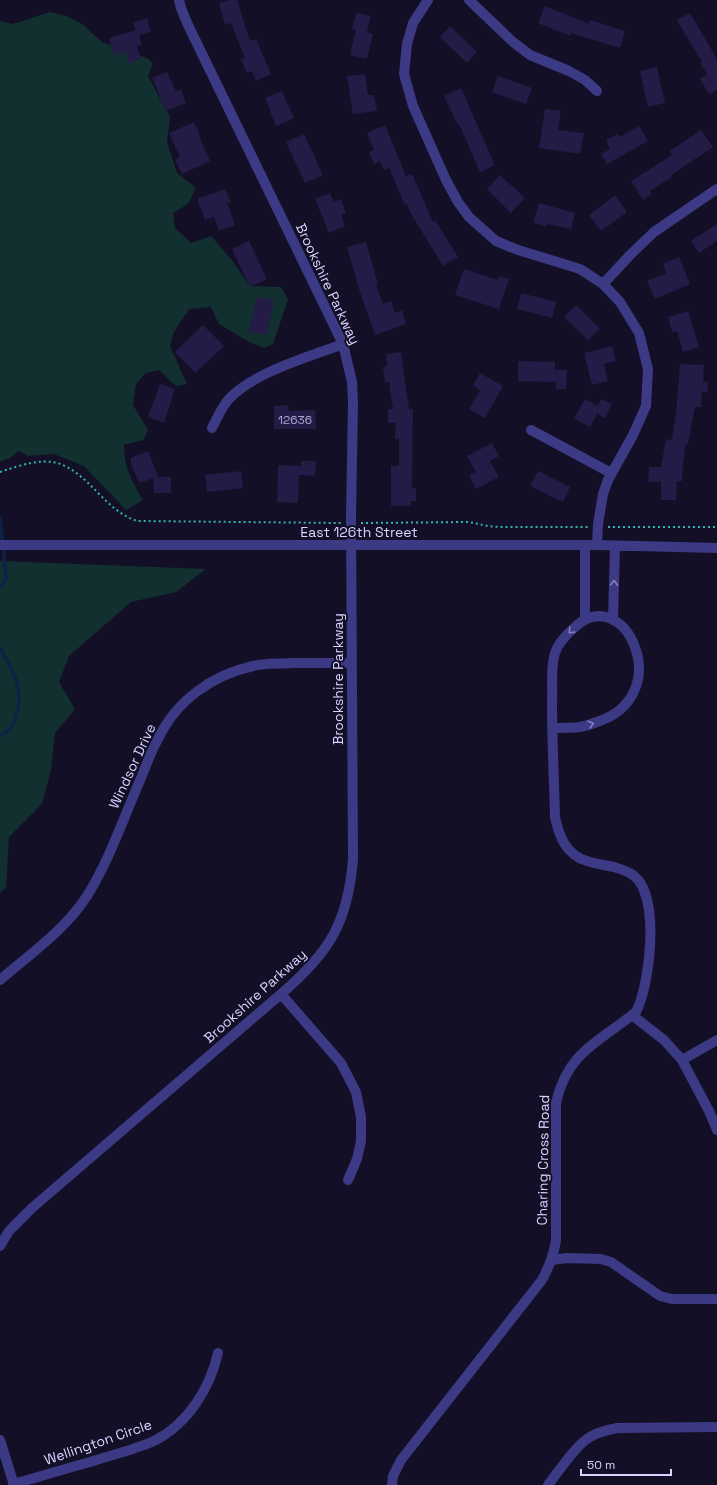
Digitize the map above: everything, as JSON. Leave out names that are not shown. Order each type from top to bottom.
[{"type":"street","name":"Brookshire Parkway","points":[[0,1246],[9,1231],[32,1208],[300,977],[323,952],[334,934],[342,915],[348,894],[353,859],[352,382],[343,344],[188,25],[181,8],[180,0]]},
{"type":"street","points":[[428,0],[413,23],[407,44],[404,74],[413,106],[446,180],[458,202],[469,217],[496,241],[518,250],[580,269],[603,284],[620,302],[639,333],[648,369],[646,406],[634,435],[611,473],[603,494],[598,524],[597,546]]},
{"type":"street","points":[[469,0],[513,42],[530,55],[569,71],[585,80],[597,91]]},
{"type":"street","points":[[603,284],[654,232],[717,189]]},
{"type":"street","points":[[212,428],[228,400],[246,384],[270,372],[343,344]]},
{"type":"street","points":[[531,430],[611,473]]},
{"type":"street","name":"East 126th Street","points":[[0,545],[615,546],[717,548]]},
{"type":"street","points":[[552,728],[581,727],[605,719],[618,712],[628,702],[637,686],[639,659],[637,648],[629,635],[620,624],[613,620],[598,616],[591,616],[585,619],[585,546]]},
{"type":"street","points":[[613,620],[615,546]]},
{"type":"street","name":"Charing Cross Road","points":[[392,1485],[393,1476],[401,1460],[542,1280],[551,1260],[556,1240],[556,1104],[559,1088],[575,1061],[590,1046],[636,1012],[646,981],[651,952],[650,924],[643,885],[635,876],[626,871],[586,861],[574,855],[565,845],[558,831],[554,817],[552,728],[553,669],[555,653],[562,640],[572,629],[585,619]]},
{"type":"street","name":"Windsor Drive","points":[[0,980],[68,921],[86,897],[105,862],[158,738],[173,716],[194,693],[207,684],[236,670],[254,666],[269,664],[352,663]]},
{"type":"street","points":[[281,994],[341,1064],[356,1092],[361,1117],[361,1141],[357,1159],[348,1180]]},
{"type":"street","points":[[632,1015],[664,1040],[682,1060],[709,1111],[717,1130]]},
{"type":"street","points":[[682,1060],[717,1040]]},
{"type":"street","points":[[551,1260],[566,1258],[601,1259],[615,1265],[660,1296],[672,1299],[717,1299]]},
{"type":"street","name":"Wellington Circle","points":[[14,1484],[127,1451],[161,1437],[178,1424],[200,1398],[210,1379],[218,1352]]},
{"type":"street","points":[[548,1485],[571,1456],[588,1438],[601,1432],[617,1428],[717,1427]]},
{"type":"street","points":[[0,1440],[14,1484]]},
{"type":"path","points":[[0,472],[19,466]]},
{"type":"green space","points":[[50,12],[67,16],[82,24],[102,42],[149,59],[153,64],[148,76],[170,117],[167,142],[177,173],[196,188],[188,204],[173,213],[175,228],[191,243],[211,236],[231,259],[250,286],[281,287],[288,299],[273,344],[264,348],[249,342],[219,324],[211,307],[189,309],[174,332],[170,346],[187,384],[176,386],[159,370],[146,373],[136,384],[133,405],[148,430],[143,440],[124,445],[124,453],[129,474],[143,500],[126,510],[84,466],[54,454],[28,456],[19,451],[10,458],[0,462],[0,21],[13,24]]},
{"type":"green space","points":[[0,561],[206,569],[176,592],[131,602],[69,656],[59,682],[75,709],[55,733],[51,770],[42,804],[9,837],[6,887],[0,893]]},
{"type":"building","points":[[237,0],[250,41],[256,39],[271,74],[256,81],[252,71],[247,73],[241,60],[245,58],[231,23],[225,25],[219,3]]},
{"type":"building","points":[[545,6],[589,24],[590,20],[625,31],[620,48],[571,33],[570,36],[538,23]]},
{"type":"building","points":[[356,13],[371,16],[367,32],[373,34],[367,59],[350,55],[356,30],[352,29]]},
{"type":"building","points":[[690,13],[717,59],[717,90],[709,94],[700,79],[707,74],[700,63],[702,62],[677,20]]},
{"type":"building","points":[[147,18],[151,32],[139,35],[142,45],[137,46],[141,59],[129,63],[125,51],[114,55],[109,38],[136,30],[133,23]]},
{"type":"building","points":[[450,26],[477,52],[467,63],[440,37]]},
{"type":"building","points":[[657,67],[665,103],[648,107],[640,71]]},
{"type":"building","points":[[167,72],[176,91],[181,89],[186,103],[166,111],[152,78]]},
{"type":"building","points":[[365,74],[368,95],[374,95],[377,111],[353,114],[347,76]]},
{"type":"building","points":[[498,76],[532,88],[526,104],[492,92]]},
{"type":"building","points":[[461,88],[495,165],[480,172],[459,124],[458,125],[444,96]]},
{"type":"building","points":[[282,91],[294,118],[276,126],[265,98]]},
{"type":"building","points":[[545,109],[561,111],[558,130],[584,133],[580,154],[539,148]]},
{"type":"building","points":[[194,122],[210,161],[182,174],[175,160],[180,157],[169,133]]},
{"type":"building","points":[[385,125],[406,176],[412,174],[433,222],[435,220],[458,257],[443,266],[410,212],[407,204],[405,205],[389,168],[384,170],[380,161],[374,164],[369,152],[374,150],[367,133]]},
{"type":"building","points":[[639,126],[648,141],[607,164],[601,154],[610,149],[606,140],[618,134],[620,137]]},
{"type":"building","points":[[701,130],[713,147],[671,175],[672,177],[650,191],[652,194],[643,200],[631,181],[672,155],[670,151]]},
{"type":"building","points":[[304,134],[323,175],[305,183],[286,142]]},
{"type":"building","points":[[500,175],[525,198],[511,213],[487,189]]},
{"type":"building","points":[[225,189],[231,202],[227,203],[235,225],[219,231],[214,217],[205,220],[197,199]]},
{"type":"building","points":[[330,193],[334,202],[341,199],[346,213],[341,215],[345,226],[329,233],[315,199]]},
{"type":"building","points":[[615,195],[627,212],[601,231],[589,215]]},
{"type":"building","points":[[539,203],[575,213],[571,229],[533,223]]},
{"type":"building","points":[[717,224],[717,241],[699,253],[691,241]]},
{"type":"building","points":[[249,241],[267,279],[250,287],[232,249]]},
{"type":"building","points":[[366,242],[378,284],[376,285],[383,304],[391,301],[395,313],[402,310],[406,324],[375,335],[359,289],[347,247]]},
{"type":"building","points":[[679,257],[690,284],[655,299],[647,281],[666,273],[663,264]]},
{"type":"building","points":[[464,269],[498,280],[499,276],[509,279],[499,309],[455,295]]},
{"type":"building","points":[[521,293],[556,302],[552,318],[517,309]]},
{"type":"building","points":[[257,297],[274,300],[267,335],[249,332]]},
{"type":"building","points":[[576,305],[600,329],[588,340],[564,317]]},
{"type":"building","points":[[688,311],[699,347],[683,352],[677,331],[672,332],[668,317]]},
{"type":"building","points":[[203,325],[224,346],[195,373],[175,352]]},
{"type":"building","points":[[612,346],[616,361],[604,364],[608,381],[592,385],[584,353]]},
{"type":"building","points":[[401,352],[409,409],[413,409],[412,488],[416,488],[416,501],[411,501],[411,506],[391,506],[391,466],[399,466],[399,439],[395,439],[396,423],[388,423],[388,409],[393,409],[389,382],[385,382],[383,367],[387,366],[386,354]]},
{"type":"building","points":[[518,361],[555,362],[555,370],[567,370],[566,389],[556,389],[556,382],[518,381]]},
{"type":"building","points":[[680,364],[704,365],[703,382],[708,382],[707,393],[702,392],[701,407],[695,407],[688,444],[686,443],[682,481],[677,481],[676,500],[661,500],[661,482],[648,482],[649,467],[661,467],[666,439],[672,440]]},
{"type":"building","points":[[480,373],[503,386],[485,418],[469,409],[480,390],[473,385]]},
{"type":"building","points":[[160,384],[175,389],[164,423],[148,417]]},
{"type":"building","points":[[585,399],[598,406],[601,399],[612,404],[605,418],[598,414],[598,412],[590,427],[574,419]]},
{"type":"building","points":[[288,405],[289,411],[315,410],[316,429],[274,429],[274,406]]},
{"type":"building","points":[[492,443],[499,456],[490,461],[499,477],[476,489],[469,475],[476,472],[467,456]]},
{"type":"building","points":[[148,451],[158,476],[155,477],[171,477],[171,493],[154,493],[153,478],[139,482],[131,465],[131,458]]},
{"type":"building","points":[[301,461],[316,461],[315,476],[299,475],[298,503],[277,502],[278,465],[301,466]]},
{"type":"building","points":[[241,471],[243,488],[207,492],[205,475]]},
{"type":"building","points":[[538,471],[570,487],[563,502],[530,486]]},
{"type":"waterway","points":[[0,517],[6,579],[0,588]]},
{"type":"waterway","points":[[0,648],[15,677],[19,692],[18,709],[12,725],[7,732],[0,736]]}]
